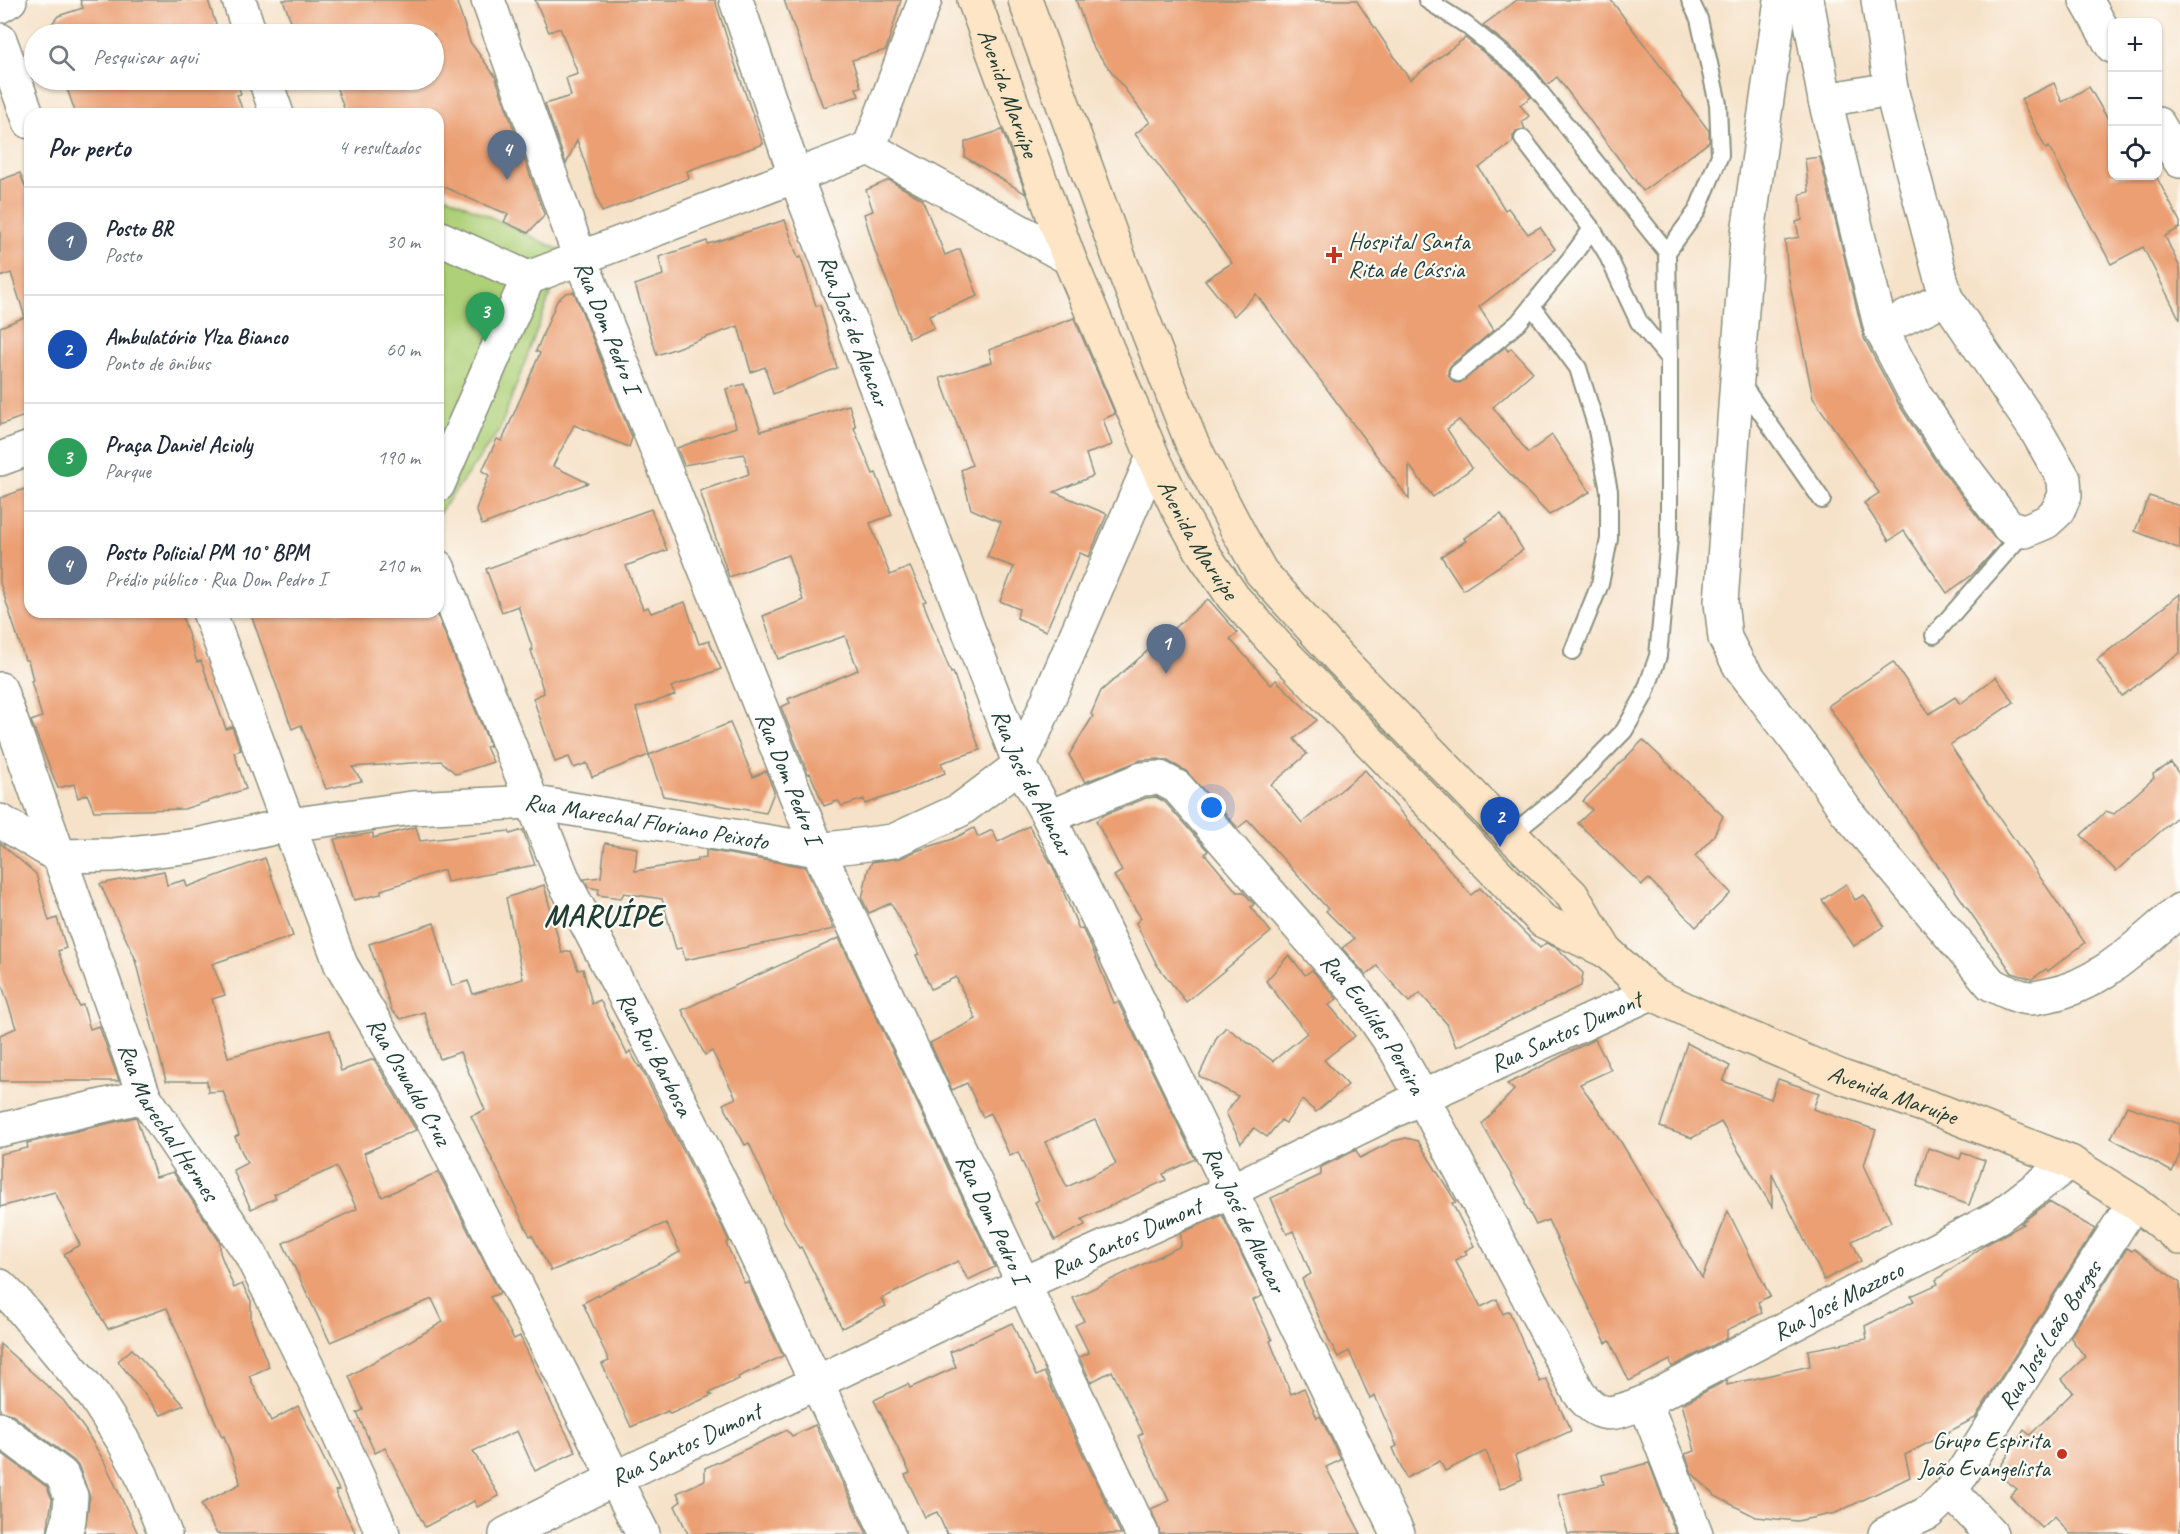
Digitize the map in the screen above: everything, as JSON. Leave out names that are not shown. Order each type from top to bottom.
[{"type":"main road","name":"Avenida Maruípe","points":[[974,0],[1069,258],[1153,457],[1201,550],[1233,597],[1280,649],[1543,921],[1606,951]]},
{"type":"main road","name":"Avenida Maruípe","points":[[1025,0],[1113,242],[1191,441],[1261,572],[1339,658],[1572,895],[1606,951],[1651,993],[1767,1047],[2070,1162],[2134,1202],[2180,1238]]},
{"type":"street","points":[[0,6],[10,0]]},
{"type":"street","points":[[238,0],[246,24]]},
{"type":"street","name":"Rua Dom Pedro I","points":[[488,0],[580,258],[818,850],[1142,1534]]},
{"type":"street","name":"Rua José de Alencar","points":[[736,0],[795,175],[1020,765],[1049,818],[1232,1190],[1398,1534]]},
{"type":"street","points":[[444,471],[528,278],[868,148],[925,0]]},
{"type":"street","points":[[1781,0],[1747,240],[1721,602],[1725,638],[1739,665],[1812,761],[1846,811],[1991,984],[2012,994],[2032,998],[2060,993],[2111,968],[2180,910]]},
{"type":"street","points":[[1806,0],[1825,100],[1881,329],[1915,394],[1952,452],[2009,527],[2025,531],[2046,522],[2056,512],[2065,495],[2064,479],[2037,432],[1946,298],[1891,89],[1878,0]]},
{"type":"street","points":[[2086,0],[2108,39]]},
{"type":"street","points":[[0,40],[25,108]]},
{"type":"street","points":[[1825,100],[1891,89]]},
{"type":"street","points":[[269,90],[275,108]]},
{"type":"street","points":[[868,148],[1069,258]]},
{"type":"street","points":[[444,240],[528,278]]},
{"type":"street","points":[[1881,329],[1946,298]]},
{"type":"street","points":[[0,459],[24,450]]},
{"type":"street","name":"Rua Marechal Floriano Peixoto","points":[[58,856],[113,855],[192,846],[288,825],[412,808],[530,802],[818,850],[893,841],[960,810],[1020,765],[1153,457]]},
{"type":"street","name":"Rua Rui Barbosa","points":[[444,582],[530,802],[564,881],[738,1217],[888,1534]]},
{"type":"street","name":"Rua Oswaldo Cruz","points":[[212,618],[341,965],[437,1128],[643,1534]]},
{"type":"street","name":"Rua Marechal Hermes","points":[[0,689],[144,1096],[250,1253],[319,1390],[383,1534]]},
{"type":"street","name":"Rua Euclídes Pereira","points":[[1049,818],[1150,777],[1168,781],[1177,787],[1356,992],[1396,1050],[1578,1391],[1587,1404],[1595,1410]]},
{"type":"street","points":[[0,821],[58,856]]},
{"type":"street","name":"Rua Santos Dumont","points":[[506,1534],[616,1478],[1023,1284],[1232,1190],[1422,1097],[1651,993]]},
{"type":"street","points":[[0,1130],[144,1096]]},
{"type":"street","name":"Rua José Mazzoco","points":[[1595,1410],[1618,1412],[1645,1402],[1998,1217],[2070,1162]]},
{"type":"street","name":"Rua José Leão Borges","points":[[1885,1534],[1928,1513],[1951,1491],[2134,1202]]},
{"type":"street","points":[[0,1286],[95,1397],[141,1474],[165,1534]]},
{"type":"street","points":[[1645,1402],[1696,1534]]},
{"type":"street","points":[[0,1428],[62,1475],[71,1497],[65,1534]]},
{"type":"street","points":[[1951,1491],[1991,1534]]},
{"type":"lane","points":[[1427,0],[1466,25],[1523,70],[1667,252]]},
{"type":"lane","points":[[1511,835],[1564,792],[1624,731],[1644,696],[1658,656],[1669,538],[1667,252],[1697,211],[1720,155],[1719,104],[1699,19],[1690,0]]},
{"type":"lane","points":[[1523,139],[1592,229],[1606,252],[1640,322],[1669,359]]},
{"type":"lane","points":[[1458,373],[1518,322],[1533,306],[1592,229]]},
{"type":"lane","points":[[1533,306],[1578,368],[1596,425],[1608,491],[1608,539],[1600,584],[1573,651]]},
{"type":"lane","points":[[1736,376],[1822,500]]},
{"type":"lane","points":[[1934,635],[2025,531]]},
{"type":"green space","points":[[444,195],[566,253],[499,431],[444,507]]},
{"type":"building","points":[[80,0],[208,0],[216,24],[52,24],[58,16],[83,8]]},
{"type":"building","points":[[283,0],[456,0],[470,42],[495,76],[544,214],[543,217],[528,233],[504,222],[508,214],[444,187],[444,108],[344,108],[338,90],[444,90],[444,24],[292,24]]},
{"type":"building","points":[[535,0],[715,0],[763,144],[687,171],[689,178],[602,212],[577,140],[566,164],[545,104],[571,96],[566,78],[578,74],[560,28],[549,32]]},
{"type":"building","points":[[784,0],[901,0],[886,50],[852,60],[861,87],[856,88],[859,96],[823,107]]},
{"type":"building","name":"Hospital Santa Rita de Cássia","points":[[1076,0],[1356,0],[1410,80],[1465,38],[1516,78],[1531,97],[1520,105],[1529,116],[1522,122],[1525,129],[1516,131],[1513,142],[1479,168],[1505,210],[1508,208],[1528,234],[1540,227],[1555,249],[1479,307],[1494,330],[1451,365],[1448,375],[1454,383],[1460,383],[1505,347],[1508,351],[1511,348],[1533,372],[1493,407],[1528,453],[1552,435],[1590,492],[1549,515],[1459,420],[1447,429],[1472,468],[1433,497],[1409,465],[1409,499],[1256,294],[1234,316],[1205,280],[1232,263],[1135,134],[1150,122],[1092,46]]},
{"type":"building","points":[[1517,0],[1611,0],[1709,131],[1709,142],[1643,191],[1557,77],[1547,85],[1530,63],[1483,25]]},
{"type":"building","points":[[2054,83],[2062,102],[2089,87],[2108,119],[2108,180],[2158,180],[2180,222],[2180,228],[2165,236],[2180,268],[2180,320],[2143,247],[2111,264],[2049,147],[2046,149],[2021,99]]},
{"type":"building","points":[[68,90],[240,90],[241,94],[237,95],[242,108],[74,108]]},
{"type":"building","points":[[1002,130],[1026,194],[965,157],[965,142]]},
{"type":"building","points":[[1820,157],[1864,338],[1898,403],[1936,462],[1994,538],[2001,543],[1972,575],[1947,593],[1904,531],[1889,541],[1864,503],[1879,493],[1813,398],[1788,275],[1785,240],[1799,237],[1796,222],[1802,220],[1800,194],[1809,192],[1805,159]]},
{"type":"building","points":[[20,173],[24,184],[24,314],[11,273],[0,277],[0,180]]},
{"type":"building","points":[[889,180],[922,199],[945,255],[960,249],[978,296],[929,315],[934,328],[909,338],[875,251],[864,214],[873,211],[866,190]]},
{"type":"building","points":[[785,220],[798,258],[801,257],[816,306],[820,305],[837,368],[773,394],[765,367],[751,372],[738,326],[657,355],[635,285],[663,275],[659,257],[707,241],[708,244]]},
{"type":"building","points":[[574,292],[632,438],[629,447],[574,425],[553,466],[588,483],[482,525],[476,509],[489,475],[482,471],[497,439],[502,441],[540,353],[536,351],[557,301],[566,293]]},
{"type":"building","points":[[24,317],[24,416],[0,425],[0,327]]},
{"type":"building","points":[[1074,318],[1115,414],[1103,419],[1112,445],[1086,454],[1093,476],[1054,492],[1107,514],[1089,557],[1080,553],[1046,631],[1017,618],[1019,609],[1000,601],[1014,567],[987,557],[1001,522],[971,509],[961,470],[972,465],[940,378],[992,362],[989,350]]},
{"type":"building","points":[[744,384],[761,431],[849,405],[856,427],[854,428],[873,474],[876,473],[892,515],[870,523],[890,575],[910,567],[926,601],[923,602],[951,673],[953,672],[980,750],[941,763],[945,773],[904,791],[865,804],[864,799],[842,806],[838,801],[824,806],[810,773],[808,774],[781,707],[790,703],[788,699],[858,670],[845,636],[778,659],[763,616],[803,600],[788,555],[729,577],[700,491],[749,474],[744,454],[684,465],[677,448],[736,427],[726,389]]},
{"type":"building","points":[[24,489],[24,618],[183,618],[197,662],[201,661],[226,729],[232,727],[241,750],[234,752],[246,789],[184,809],[94,811],[87,794],[78,798],[74,784],[58,788],[31,721],[42,717],[31,681],[33,680],[28,660],[25,660],[0,583],[0,498]]},
{"type":"building","points":[[2149,496],[2180,506],[2180,549],[2135,531]]},
{"type":"building","points":[[651,509],[667,550],[626,566],[643,609],[648,607],[651,613],[685,602],[699,644],[709,641],[721,669],[671,687],[675,695],[636,708],[649,755],[592,777],[587,763],[574,768],[569,757],[555,762],[533,698],[544,693],[518,606],[502,612],[486,569]]},
{"type":"building","points":[[1501,514],[1523,550],[1463,590],[1441,556],[1466,541],[1464,538]]},
{"type":"building","points":[[2180,594],[2180,653],[2122,696],[2097,660]]},
{"type":"building","points":[[1208,599],[1238,633],[1230,639],[1271,685],[1276,680],[1317,720],[1294,739],[1307,754],[1271,785],[1302,823],[1365,770],[1471,895],[1480,888],[1540,948],[1546,943],[1557,948],[1583,973],[1581,986],[1456,1047],[1447,1024],[1420,993],[1409,1002],[1377,966],[1366,975],[1342,948],[1354,939],[1326,911],[1328,909],[1248,820],[1238,828],[1186,771],[1168,761],[1141,760],[1085,782],[1069,755],[1093,716],[1091,714],[1101,691]]},
{"type":"building","points":[[252,618],[438,618],[490,746],[486,747],[493,762],[456,774],[441,761],[352,767],[362,781],[326,789],[301,725],[292,729]]},
{"type":"building","points":[[1893,662],[1929,714],[1955,697],[1960,704],[1996,677],[2014,702],[1950,745],[2085,943],[2048,971],[2046,969],[2032,979],[2012,973],[1828,706]]},
{"type":"building","points":[[730,723],[753,777],[766,771],[774,792],[766,813],[663,796],[649,755]]},
{"type":"building","points":[[1643,740],[1723,816],[1713,837],[1695,856],[1731,893],[1696,927],[1649,879],[1642,885],[1578,823],[1592,810],[1583,801]]},
{"type":"building","points":[[2171,763],[2180,775],[2180,814],[2116,871],[2081,835],[2106,811],[2114,814],[2154,778],[2153,774]]},
{"type":"building","points":[[1156,797],[1165,802],[1208,851],[1205,854],[1237,892],[1243,892],[1254,904],[1251,907],[1271,932],[1186,1002],[1157,965],[1136,923],[1141,918],[1114,876],[1122,871],[1096,821],[1104,815],[1146,798]]},
{"type":"building","points":[[1029,826],[1053,867],[1079,929],[1082,928],[1094,953],[1114,1003],[1118,1002],[1195,1159],[1163,1174],[1166,1180],[1082,1219],[1085,1225],[1055,1240],[1035,1202],[1039,1200],[1018,1152],[1010,1156],[990,1113],[983,1117],[967,1083],[952,1090],[930,1043],[976,1019],[956,977],[931,989],[916,955],[919,954],[891,903],[869,913],[862,899],[872,862],[901,858],[953,839],[974,828],[978,837],[992,830],[998,842]],"holes":[[[1095,1120],[1116,1164],[1067,1187],[1045,1142]]]},
{"type":"building","points":[[416,827],[420,841],[509,831],[510,834],[523,830],[535,865],[447,882],[444,870],[381,890],[381,894],[354,900],[334,839],[373,833],[373,838]]},
{"type":"building","points":[[0,843],[36,874],[49,921],[57,918],[66,948],[58,951],[79,1006],[83,1005],[90,1029],[99,1026],[119,1081],[0,1081],[0,1035],[16,1028],[0,979]]},
{"type":"building","points":[[605,843],[637,848],[635,871],[697,861],[697,859],[706,858],[706,850],[805,867],[834,929],[685,960],[682,948],[676,949],[662,899],[624,893],[621,898],[598,895],[599,889],[588,887],[584,879],[601,877]]},
{"type":"building","points":[[265,858],[293,936],[212,964],[225,995],[212,999],[228,1057],[330,1030],[341,1071],[374,1059],[416,1130],[364,1153],[382,1197],[438,1172],[500,1293],[490,1297],[514,1339],[520,1336],[576,1452],[535,1471],[517,1431],[473,1451],[499,1496],[477,1507],[474,1501],[425,1527],[385,1448],[375,1453],[357,1413],[363,1410],[349,1376],[443,1322],[432,1299],[330,1342],[283,1243],[357,1209],[336,1167],[274,1194],[276,1198],[251,1209],[233,1170],[247,1163],[235,1137],[239,1135],[223,1091],[208,1092],[207,1081],[166,1081],[135,960],[137,962],[100,884],[164,871],[167,885],[185,880],[187,887]]},
{"type":"building","points":[[1846,884],[1855,900],[1864,895],[1884,926],[1854,946],[1822,900]]},
{"type":"building","points":[[544,885],[562,953],[571,951],[578,970],[583,969],[592,1004],[600,1000],[627,1054],[630,1051],[640,1066],[729,1241],[726,1243],[744,1283],[748,1282],[783,1356],[709,1393],[712,1395],[670,1414],[668,1411],[631,1427],[602,1364],[609,1361],[583,1303],[680,1252],[666,1223],[551,1271],[532,1235],[530,1236],[471,1116],[485,1110],[460,1052],[440,1059],[424,1012],[401,1019],[392,1011],[369,944],[434,923],[452,986],[468,981],[473,994],[523,979],[506,898]]},
{"type":"building","points":[[839,938],[995,1267],[968,1280],[958,1261],[881,1299],[886,1306],[842,1328],[801,1247],[799,1248],[783,1219],[749,1143],[745,1145],[723,1104],[736,1098],[712,1051],[705,1055],[682,1010]]},
{"type":"building","points":[[1289,955],[1305,975],[1312,970],[1337,999],[1329,1005],[1355,1036],[1324,1060],[1348,1085],[1316,1112],[1302,1100],[1286,1123],[1281,1120],[1267,1137],[1254,1128],[1241,1143],[1226,1113],[1238,1096],[1199,1076],[1217,1037],[1226,1027],[1273,1061],[1307,1033],[1266,981]]},
{"type":"building","points":[[1595,1039],[1611,1070],[1580,1084],[1621,1142],[1702,1278],[1728,1211],[1770,1296],[1758,1302],[1762,1313],[1727,1330],[1727,1338],[1672,1367],[1670,1360],[1629,1381],[1610,1341],[1606,1343],[1548,1220],[1536,1225],[1525,1204],[1525,1199],[1482,1124],[1514,1090],[1507,1084]]},
{"type":"building","points":[[1687,1043],[1730,1066],[1723,1081],[1771,1099],[1778,1079],[1819,1093],[1813,1109],[1876,1130],[1864,1165],[1891,1222],[1852,1241],[1861,1261],[1824,1280],[1772,1174],[1772,1207],[1721,1122],[1692,1138],[1660,1127]]},
{"type":"building","points":[[2127,1106],[2180,1124],[2180,1154],[2172,1172],[2111,1138]]},
{"type":"building","points":[[136,1117],[156,1177],[173,1172],[220,1242],[220,1253],[234,1288],[242,1284],[251,1301],[251,1321],[269,1367],[249,1376],[271,1421],[298,1406],[339,1490],[335,1491],[356,1534],[217,1534],[201,1504],[240,1484],[239,1478],[224,1436],[222,1437],[167,1308],[108,1329],[64,1254],[80,1245],[55,1192],[0,1207],[0,1154],[28,1148],[27,1143]]},
{"type":"building","points":[[1406,1138],[1418,1141],[1456,1202],[1452,1203],[1474,1246],[1465,1251],[1467,1254],[1455,1260],[1481,1307],[1497,1299],[1503,1314],[1509,1311],[1540,1382],[1546,1379],[1571,1431],[1515,1456],[1522,1479],[1500,1489],[1486,1451],[1445,1471],[1440,1461],[1406,1478],[1393,1448],[1397,1446],[1375,1396],[1370,1399],[1349,1351],[1338,1357],[1329,1340],[1302,1279],[1311,1274],[1293,1231],[1287,1234],[1271,1198],[1321,1175],[1321,1167],[1356,1150],[1360,1158],[1393,1141]]},
{"type":"building","points":[[1928,1148],[1960,1159],[1962,1153],[1985,1160],[1969,1205],[1917,1186]]},
{"type":"building","points":[[2049,1202],[2095,1229],[1975,1418],[1905,1455],[1910,1477],[1836,1513],[1797,1521],[1756,1517],[1715,1496],[1692,1473],[1685,1454],[1695,1451],[1682,1404],[1727,1380],[1727,1385],[1810,1366],[1808,1350],[1867,1339],[1865,1326],[1914,1301],[1911,1296],[1938,1284],[1936,1280],[1985,1245],[2024,1224],[2021,1223]]},
{"type":"building","points":[[1222,1215],[1262,1296],[1253,1300],[1272,1340],[1270,1341],[1291,1394],[1304,1388],[1317,1418],[1320,1416],[1341,1460],[1326,1467],[1361,1534],[1160,1534],[1151,1509],[1169,1501],[1138,1436],[1143,1433],[1112,1371],[1091,1382],[1079,1357],[1089,1353],[1075,1325],[1084,1321],[1073,1298],[1181,1246],[1181,1233]]},
{"type":"building","points":[[2127,1248],[2132,1251],[2134,1249],[2180,1283],[2180,1534],[2070,1534],[2055,1516],[2042,1528],[2010,1496],[2017,1489],[2000,1476],[2000,1467],[2024,1430],[2030,1435],[2073,1392],[2062,1379],[2085,1357],[2070,1337]]},
{"type":"building","points":[[1012,1323],[1036,1376],[1044,1372],[1121,1534],[947,1534],[937,1512],[925,1517],[905,1475],[910,1473],[874,1400],[908,1384],[910,1388],[956,1367],[950,1352]]},
{"type":"building","points":[[0,1344],[63,1400],[86,1431],[104,1461],[138,1534],[84,1534],[90,1497],[79,1467],[73,1460],[11,1414],[0,1411]]},
{"type":"building","points":[[132,1349],[184,1405],[161,1415],[118,1361]]},
{"type":"building","points":[[815,1425],[867,1534],[688,1534],[675,1506],[681,1501],[677,1493],[705,1480],[705,1468],[787,1430],[792,1436]]},
{"type":"building","points":[[0,1452],[47,1487],[52,1499],[47,1534],[0,1534]]},
{"type":"building","points":[[1649,1463],[1676,1534],[1568,1534],[1558,1495],[1604,1484],[1602,1475]]},
{"type":"place","name":"Posto Policial PM 10˚ BPM","points":[[507,180]]},
{"type":"place","name":"Hospital Santa Rita de Cássia","points":[[1334,255]]},
{"type":"place","name":"Praça Daniel Acioly","points":[[485,342]]},
{"type":"place","name":"Posto BR","points":[[1166,674]]},
{"type":"place","name":"Ambulatório Ylza Bianco","points":[[1500,847]]},
{"type":"place","name":"Grupo Espirita João Evangelista","points":[[2062,1454]]},
{"type":"district","name":"MARUÍPE","points":[[604,916]]}]
